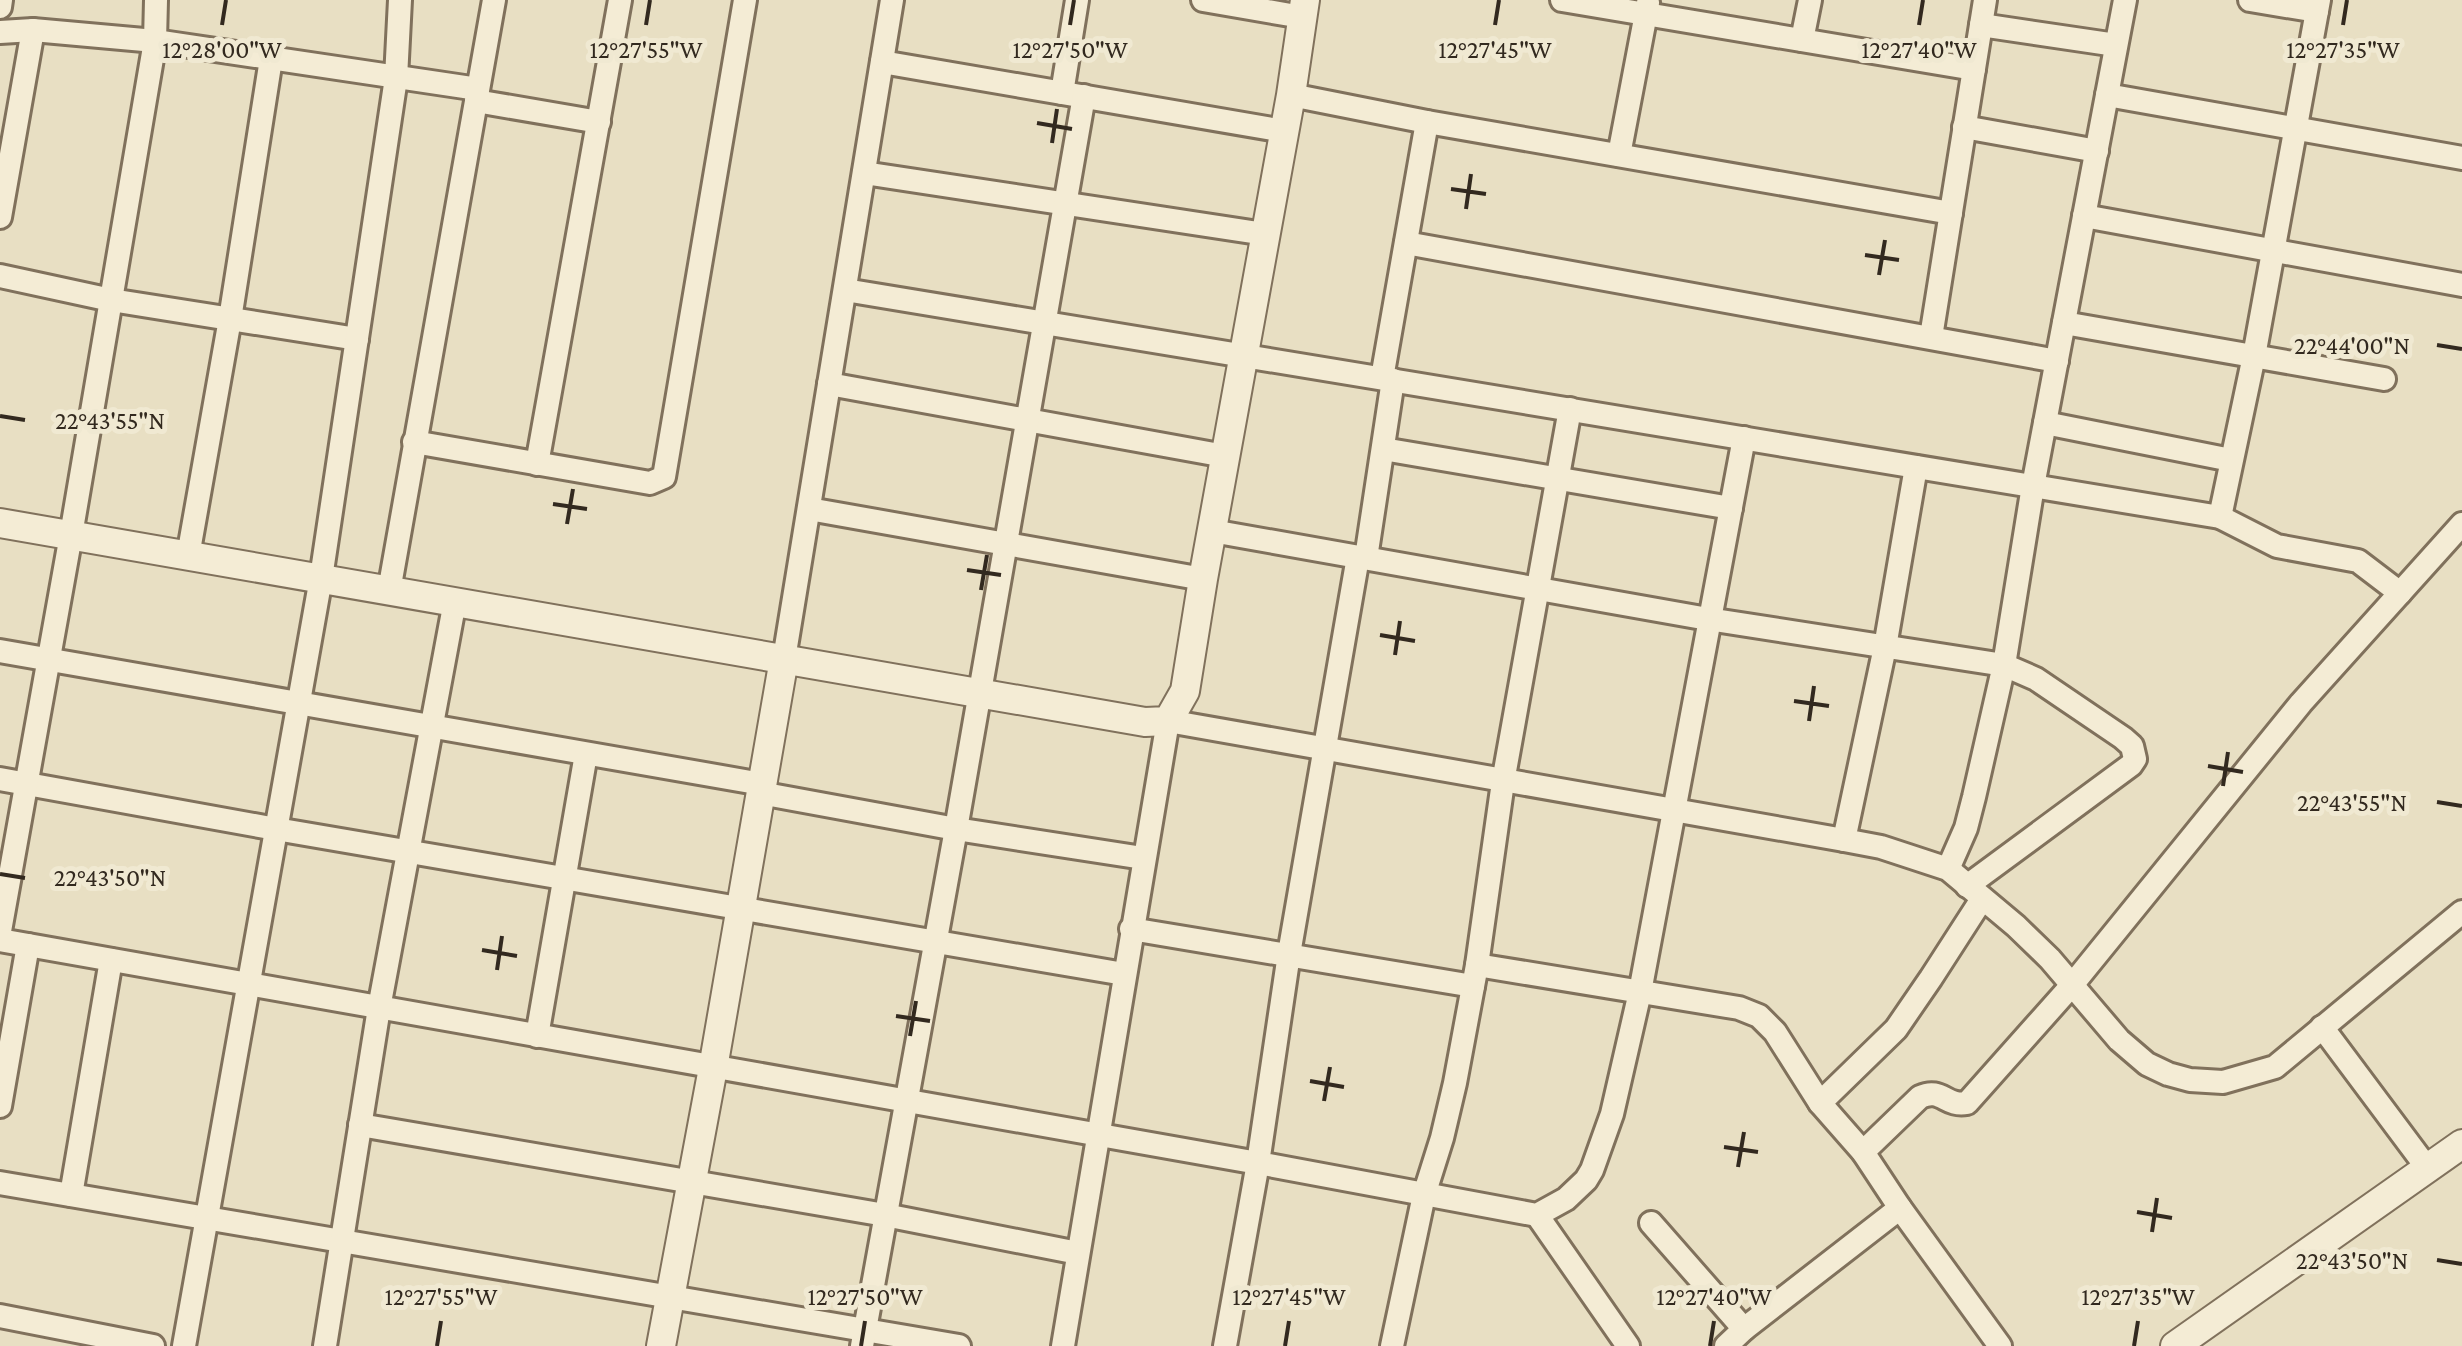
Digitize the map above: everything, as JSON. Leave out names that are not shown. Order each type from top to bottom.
[{"type":"street","points":[[0,931],[155,42],[156,0]]},
{"type":"street","points":[[184,1346],[320,578],[396,78],[400,0]]},
{"type":"street","points":[[389,590],[494,0]]},
{"type":"street","points":[[537,464],[620,0]]},
{"type":"street","points":[[414,442],[650,483],[664,477],[745,0]]},
{"type":"street","points":[[660,1346],[784,659],[892,0]]},
{"type":"street","points":[[863,1338],[1065,203],[1076,0]]},
{"type":"street","points":[[1063,1346],[1143,858],[1168,722],[1186,691],[1304,8],[1203,0]]},
{"type":"street","points":[[1562,0],[1647,7],[1802,40],[1974,69]]},
{"type":"street","points":[[1802,40],[1810,0]]},
{"type":"street","points":[[1931,337],[1985,0]]},
{"type":"street","points":[[1948,869],[1966,828],[2004,665],[2033,486],[2124,0]]},
{"type":"street","points":[[2220,517],[2254,356],[2318,6],[2250,0]]},
{"type":"street","points":[[1619,155],[1647,7]]},
{"type":"street","points":[[1981,25],[2116,45]]},
{"type":"street","points":[[0,217],[33,30]]},
{"type":"street","points":[[0,32],[33,30],[155,42],[271,59],[396,78],[599,122]]},
{"type":"street","points":[[188,556],[271,59]]},
{"type":"street","points":[[882,62],[1284,131]]},
{"type":"street","points":[[1291,95],[1951,212]]},
{"type":"street","points":[[2107,96],[2462,158]]},
{"type":"street","points":[[1225,1346],[1326,748],[1382,449],[1406,242],[1428,122]]},
{"type":"street","points":[[1964,128],[2096,151]]},
{"type":"street","points":[[864,172],[1266,234]]},
{"type":"street","points":[[2084,216],[2462,285]]},
{"type":"street","points":[[1406,242],[2057,361]]},
{"type":"street","points":[[0,276],[111,300],[357,339]]},
{"type":"street","points":[[845,290],[2220,517],[2278,546],[2358,561],[2400,593]]},
{"type":"street","points":[[2064,323],[2384,379]]},
{"type":"street","points":[[829,384],[1226,456]]},
{"type":"street","points":[[1392,1346],[1424,1195],[1442,1138],[1475,976],[1503,782],[1570,409]]},
{"type":"street","points":[[2045,423],[2231,460]]},
{"type":"street","points":[[0,940],[1537,1215],[1566,1199],[1592,1170],[1612,1114],[1640,992],[1744,438]]},
{"type":"street","points":[[1382,449],[1730,508]]},
{"type":"street","points":[[1844,840],[1886,647],[1916,466]]},
{"type":"street","points":[[809,509],[1203,580]]},
{"type":"street","points":[[0,523],[978,694],[1326,748],[1880,848],[1948,869],[2050,959],[2119,1040],[2148,1064],[2190,1080],[2224,1082],[2275,1067],[2462,912]]},
{"type":"street","points":[[1864,1152],[1920,1097],[1938,1094],[1956,1104],[1967,1103],[2072,985],[2300,703],[2462,524]]},
{"type":"street","points":[[1212,531],[1708,619],[2004,665],[2036,679],[2132,746],[2135,760],[2131,765],[1974,892],[1931,978],[1896,1029],[1820,1103]]},
{"type":"street","points":[[324,1346],[379,1008],[455,601]]},
{"type":"street","points":[[0,651],[586,754],[956,829],[1143,858]]},
{"type":"street","points":[[537,1036],[586,754]]},
{"type":"street","points":[[0,779],[1124,974]]},
{"type":"street","points":[[1131,929],[1290,954],[1640,992],[1739,1008],[1759,1016],[1775,1032],[1820,1103],[1864,1152],[2000,1346]]},
{"type":"street","points":[[0,1106],[28,945]]},
{"type":"street","points":[[71,1195],[110,960]]},
{"type":"street","points":[[2322,1028],[2428,1168]]},
{"type":"street","points":[[360,1125],[885,1215],[1078,1253]]},
{"type":"street","points":[[2175,1346],[2462,1144]]},
{"type":"street","points":[[0,1183],[670,1297],[863,1338],[959,1346]]},
{"type":"street","points":[[1726,1346],[1900,1208]]},
{"type":"street","points":[[1537,1215],[1628,1346]]},
{"type":"street","points":[[1651,1223],[1744,1329]]},
{"type":"street","points":[[0,1316],[153,1346]]}]
